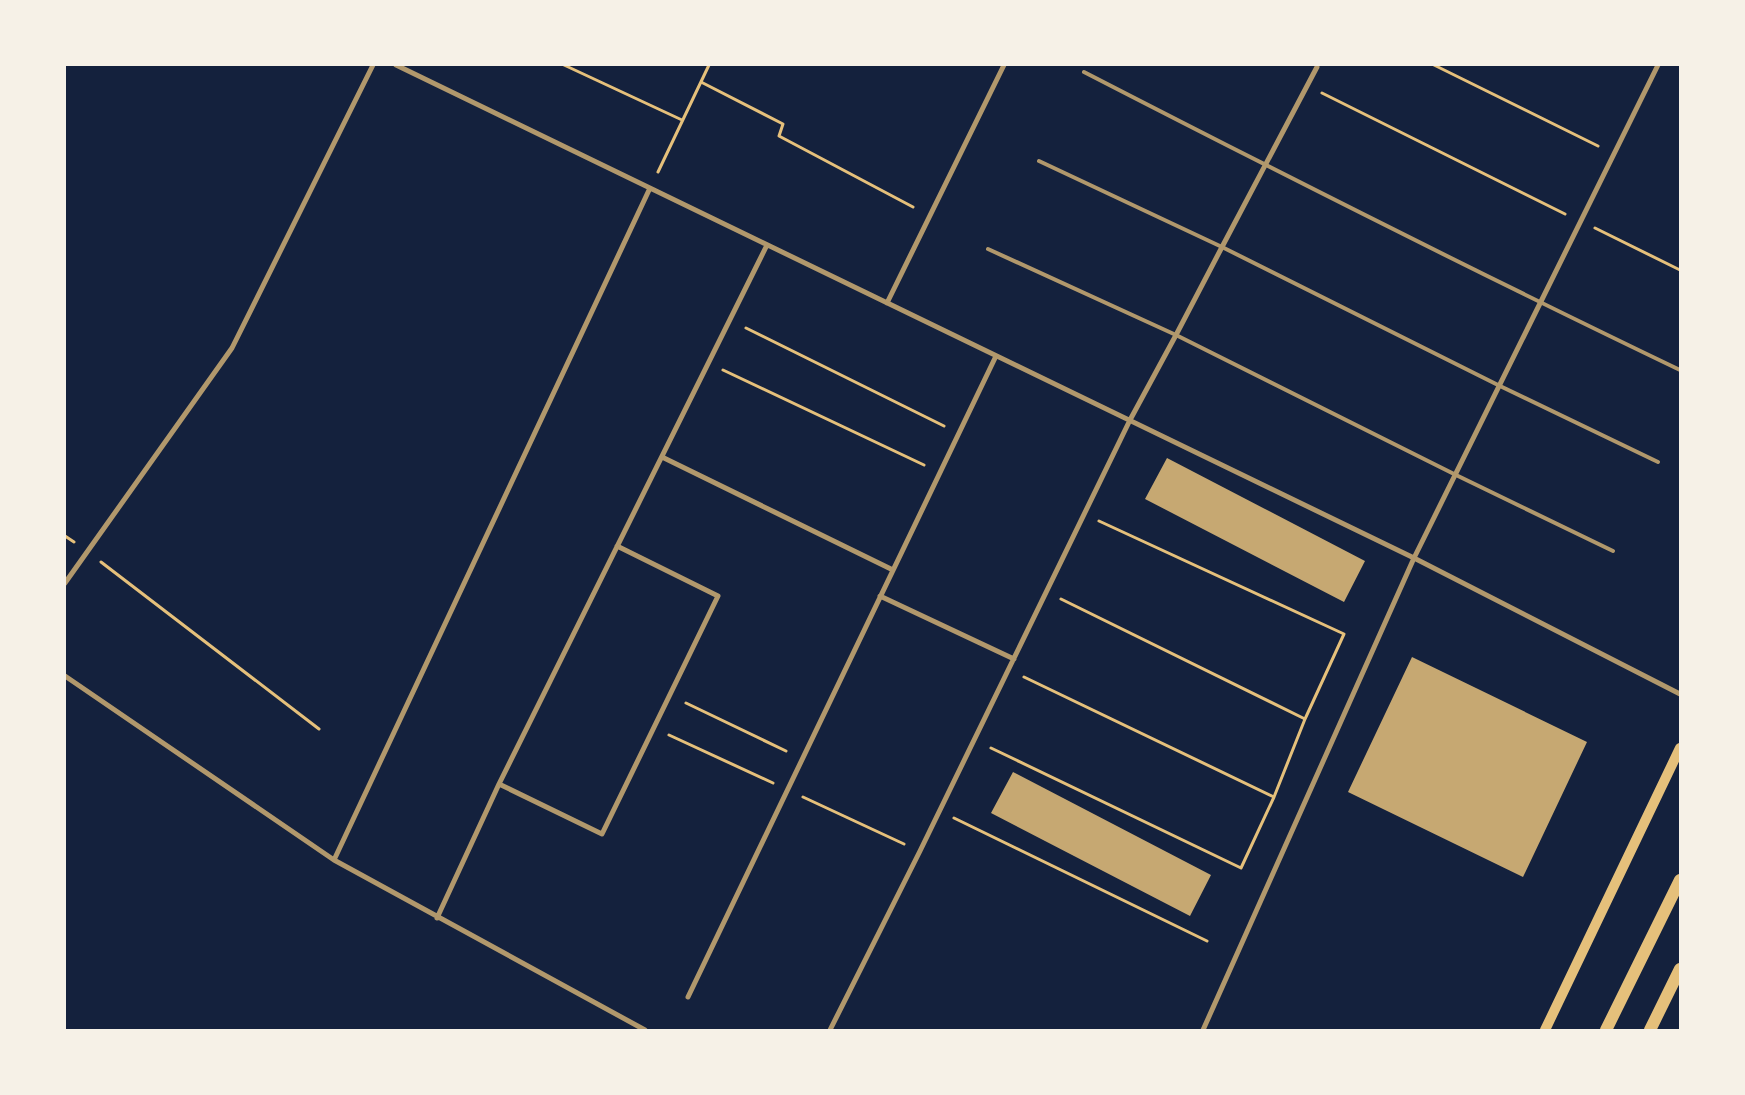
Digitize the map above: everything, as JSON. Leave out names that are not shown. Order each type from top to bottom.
[{"type":"main road","points":[[1545,1030],[1678,758],[1680,748]]},
{"type":"main road","points":[[1606,1030],[1680,880]]},
{"type":"main road","points":[[1650,1030],[1680,969]]},
{"type":"street","points":[[65,584],[232,348],[373,65]]},
{"type":"street","points":[[396,65],[1414,558],[1680,694]]},
{"type":"street","points":[[887,303],[1004,65]]},
{"type":"street","points":[[1203,1030],[1414,558],[1658,65]]},
{"type":"street","points":[[830,1030],[940,811],[1130,420],[1318,67]]},
{"type":"street","points":[[334,860],[650,188]]},
{"type":"street","points":[[437,918],[499,784],[767,245]]},
{"type":"street","points":[[688,997],[996,356]]},
{"type":"street","points":[[662,457],[893,570]]},
{"type":"street","points":[[499,784],[602,834],[718,596],[617,546]]},
{"type":"street","points":[[880,596],[1014,659]]},
{"type":"street","points":[[65,676],[334,860],[645,1030]]},
{"type":"lane","points":[[1084,72],[1265,165],[1680,370]]},
{"type":"lane","points":[[1039,161],[1222,247],[1500,386],[1658,462]]},
{"type":"lane","points":[[988,249],[1176,336],[1613,551]]},
{"type":"path","points":[[564,65],[682,120]]},
{"type":"path","points":[[650,188],[709,65]]},
{"type":"path","points":[[1434,65],[1614,154]]},
{"type":"path","points":[[701,82],[783,124],[778,136],[930,216]]},
{"type":"path","points":[[1307,86],[1680,270]]},
{"type":"path","points":[[730,320],[958,433]]},
{"type":"path","points":[[708,363],[940,472]]},
{"type":"path","points":[[974,740],[1241,868],[1274,797],[1305,719],[1344,634],[1084,514]]},
{"type":"path","points":[[88,551],[319,730]]},
{"type":"path","points":[[1046,592],[1305,719]]},
{"type":"path","points":[[1009,669],[1274,797]]},
{"type":"path","points":[[669,696],[803,758]]},
{"type":"path","points":[[653,728],[920,851]]},
{"type":"path","points":[[940,811],[1207,941]]},
{"type":"building","points":[[1167,458],[1365,561],[1344,602],[1145,499]]},
{"type":"building","points":[[1412,657],[1587,742],[1523,877],[1348,792]]},
{"type":"building","points":[[1013,772],[1211,875],[1190,916],[991,813]]}]
